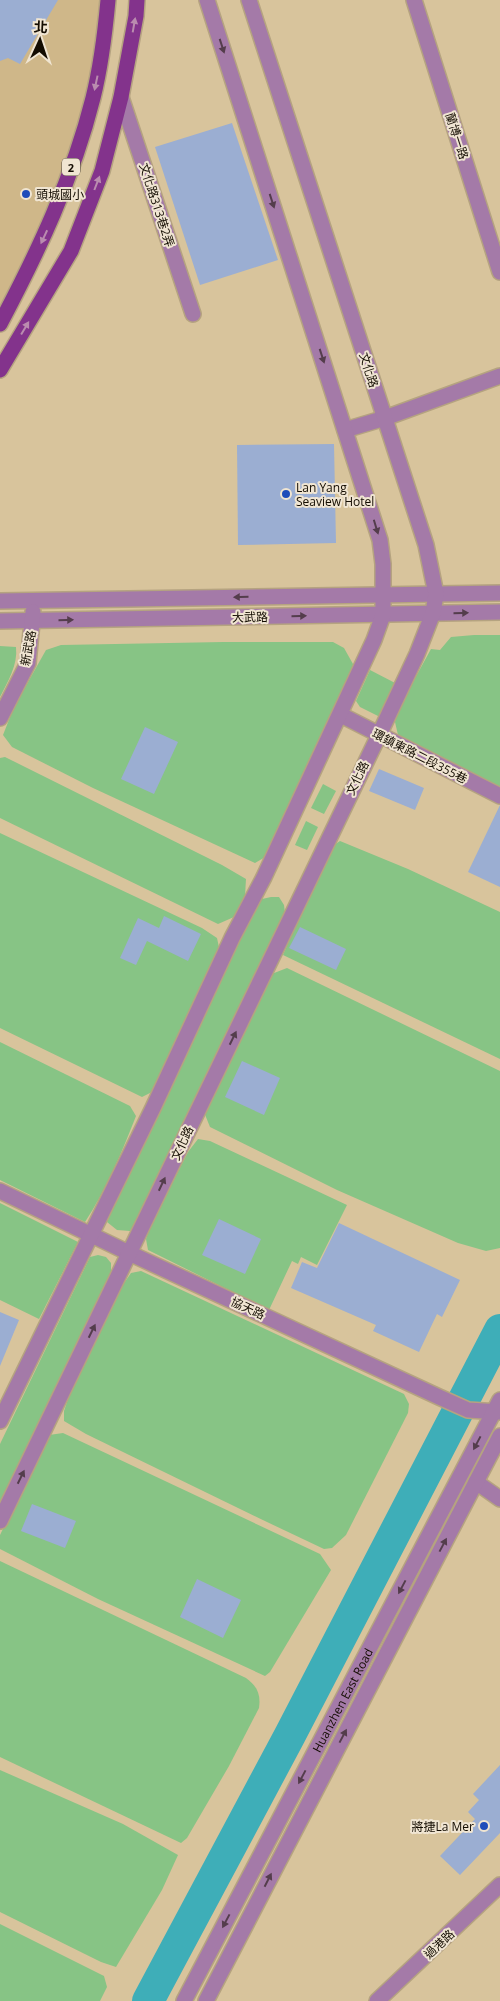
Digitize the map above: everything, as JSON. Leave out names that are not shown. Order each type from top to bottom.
[{"type":"main road","name":"2","points":[[0,324],[48,229],[93,99],[102,52],[108,0]]},
{"type":"main road","name":"2","points":[[0,370],[71,252],[102,170],[121,97],[137,0]]},
{"type":"main road","points":[[26,275],[46,291]]},
{"type":"street","points":[[0,1421],[92,1235],[232,938],[264,877],[341,715],[383,615],[383,564],[380,540],[207,0]]},
{"type":"street","name":"文化路","points":[[0,1521],[379,735],[417,654],[433,614],[436,594],[426,545],[249,0]]},
{"type":"street","name":"蘭博一路","points":[[414,0],[500,272]]},
{"type":"street","name":"文化路313巷2弄","points":[[121,97],[193,314]]},
{"type":"street","points":[[345,430],[385,418],[500,376]]},
{"type":"street","name":"大武路","points":[[0,601],[500,593]]},
{"type":"street","name":"新武路","points":[[0,718],[28,663],[33,620],[32,601]]},
{"type":"street","name":"大武路","points":[[0,621],[500,612]]},
{"type":"street","name":"環鎮東路二段355巷","points":[[341,715],[500,796]]},
{"type":"street","name":"協天路","points":[[0,1191],[130,1254],[468,1410],[498,1408]]},
{"type":"street","name":"Huanzhen East Road","points":[[184,2001],[498,1408]]},
{"type":"street","name":"Huanzhen East Road","points":[[206,2001],[500,1436]]},
{"type":"street","points":[[476,1482],[500,1499]]},
{"type":"street","name":"過港路","points":[[378,2001],[500,1885]]},
{"type":"shaded area","points":[[0,0],[102,0],[87,90],[71,146],[33,243],[0,312]]},
{"type":"green space","points":[[500,635],[500,787],[398,735],[395,722],[397,711],[431,649],[440,650],[451,637]]},
{"type":"green space","points":[[333,642],[344,648],[353,664],[351,677],[267,856],[255,863],[93,788],[12,747],[3,735],[14,707],[46,650],[61,645]]},
{"type":"green space","points":[[0,646],[16,647],[16,654],[12,673],[0,697]]},
{"type":"green space","points":[[370,670],[397,684],[380,717],[360,707],[356,701]]},
{"type":"green space","points":[[5,757],[222,865],[246,879],[245,896],[234,917],[218,924],[0,818],[0,758]]},
{"type":"green space","points":[[323,784],[336,791],[324,814],[311,808]]},
{"type":"green space","points":[[306,821],[318,827],[307,850],[295,845]]},
{"type":"green space","points":[[0,833],[202,928],[217,938],[220,952],[200,988],[152,1092],[142,1097],[0,1028]]},
{"type":"green space","points":[[340,841],[408,869],[500,912],[500,1059],[283,955],[328,849]]},
{"type":"green space","points":[[279,897],[284,905],[285,913],[139,1217],[130,1231],[117,1230],[107,1222],[133,1162],[255,908],[262,899]]},
{"type":"green space","points":[[287,968],[500,1071],[500,1248],[486,1251],[458,1243],[337,1190],[210,1127],[204,1112],[234,1055],[269,975]]},
{"type":"green space","points":[[0,1042],[130,1106],[136,1116],[113,1170],[85,1222],[0,1180]]},
{"type":"green space","points":[[198,1139],[210,1141],[347,1205],[317,1265],[301,1257],[298,1264],[292,1261],[269,1310],[148,1250],[146,1239],[150,1227],[188,1152]]},
{"type":"green space","points":[[0,1203],[78,1242],[39,1319],[0,1300]]},
{"type":"green space","points":[[98,1255],[106,1257],[111,1263],[111,1273],[0,1504],[0,1444],[90,1257]]},
{"type":"green space","points":[[141,1271],[404,1394],[409,1404],[408,1413],[346,1535],[332,1548],[324,1549],[267,1522],[86,1434],[64,1421],[64,1411],[71,1390],[122,1286],[131,1273]]},
{"type":"green space","points":[[63,1433],[320,1554],[331,1570],[270,1672],[265,1676],[98,1599],[0,1549],[0,1535],[49,1435]]},
{"type":"green space","points":[[0,1561],[246,1678],[255,1687],[259,1694],[259,1708],[229,1766],[187,1838],[181,1843],[0,1757]]},
{"type":"green space","points":[[0,1770],[123,1824],[178,1855],[162,1890],[116,1967],[101,1962],[0,1912]]},
{"type":"green space","points":[[0,1924],[104,1976],[107,1987],[100,2001],[0,2001]]},
{"type":"building","points":[[0,0],[58,0],[20,64],[8,58],[0,61]]},
{"type":"building","points":[[232,123],[278,260],[200,285],[155,147]]},
{"type":"building","name":"Lan Yang Seaview Hotel","points":[[334,444],[336,543],[238,545],[237,445]]},
{"type":"building","points":[[145,727],[178,742],[154,794],[121,779]]},
{"type":"building","points":[[379,769],[424,788],[415,810],[369,791]]},
{"type":"building","points":[[500,805],[500,887],[468,872]]},
{"type":"building","points":[[164,916],[201,934],[188,961],[147,941],[136,965],[120,958],[138,918],[159,928]]},
{"type":"building","points":[[300,927],[346,949],[336,970],[289,948]]},
{"type":"building","points":[[242,1061],[280,1078],[264,1115],[225,1097]]},
{"type":"building","points":[[219,1219],[261,1239],[245,1274],[202,1255]]},
{"type":"building","points":[[339,1223],[460,1280],[442,1317],[437,1314],[419,1352],[373,1331],[376,1325],[291,1288],[302,1262],[317,1268]]},
{"type":"building","points":[[0,1312],[19,1320],[0,1366]]},
{"type":"building","points":[[32,1504],[76,1521],[65,1548],[21,1531]]},
{"type":"building","points":[[197,1579],[241,1600],[223,1638],[180,1617]]},
{"type":"building","name":"將捷La Mer","points":[[500,1765],[500,1833],[460,1875],[440,1856],[475,1819],[468,1812],[479,1800],[473,1794]]},
{"type":"waterway","points":[[148,2001],[290,1735],[500,1330]]},
{"type":"place","name":"頭城國小","points":[[26,194]]},
{"type":"place","name":"Lan Yang Seaview Hotel","points":[[286,494]]},
{"type":"place","name":"將捷La Mer","points":[[484,1826]]}]
